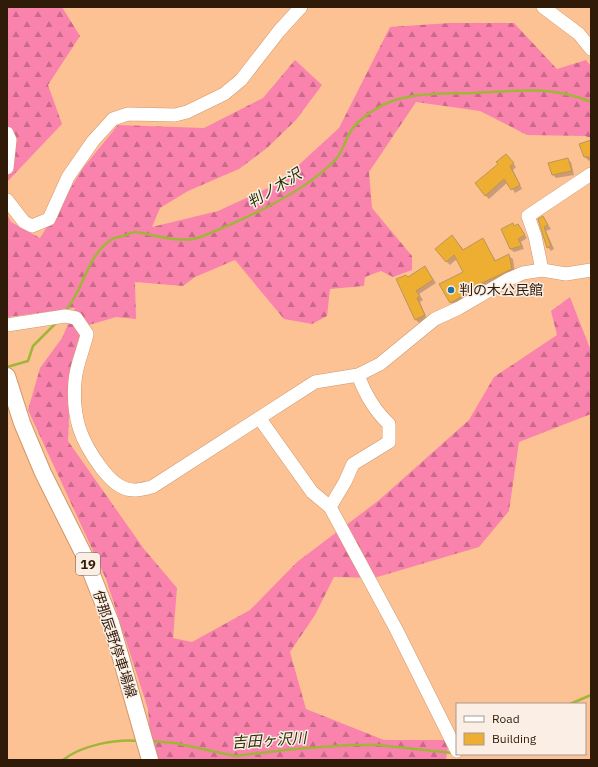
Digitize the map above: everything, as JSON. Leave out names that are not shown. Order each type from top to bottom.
[{"type":"main road","name":"伊那辰野停車場線","points":[[7,376],[22,423],[43,473],[85,557],[111,623],[150,760]]},
{"type":"street","points":[[7,200],[13,211],[24,222],[32,226],[49,219],[68,177],[94,141],[113,119],[128,114],[175,115],[187,112],[224,94],[241,80],[279,31],[301,7]]},
{"type":"street","points":[[543,7],[585,33],[591,49]]},
{"type":"street","points":[[7,133],[10,140],[7,168]]},
{"type":"street","points":[[542,270],[535,236],[528,216],[591,174]]},
{"type":"street","points":[[7,325],[65,316],[76,318],[87,334],[75,379],[75,409],[82,438],[89,452],[110,479],[118,485],[134,490],[152,487],[315,382],[358,375],[380,364],[436,319],[459,308],[508,280],[524,273],[542,270],[566,274],[591,270]]},
{"type":"street","points":[[330,507],[345,482],[353,464],[389,442],[389,424],[364,393],[358,375]]},
{"type":"street","points":[[260,418],[312,492],[330,507],[396,629],[456,749]]},
{"type":"green space","points":[[7,7],[62,7],[80,36],[48,85],[62,124],[7,182]]},
{"type":"green space","points":[[450,23],[514,23],[557,69],[586,60],[591,66],[591,138],[585,136],[527,135],[480,111],[416,102],[369,172],[372,208],[412,256],[412,270],[393,277],[381,271],[365,277],[364,286],[330,289],[327,316],[312,324],[284,319],[235,260],[195,277],[183,286],[135,282],[136,319],[116,317],[82,327],[71,366],[68,441],[144,549],[177,588],[173,638],[192,642],[250,610],[297,562],[378,501],[469,420],[494,377],[557,335],[551,311],[570,297],[591,351],[591,414],[519,442],[509,511],[479,547],[374,578],[334,577],[315,615],[290,652],[306,709],[384,740],[449,740],[446,760],[152,760],[148,709],[106,579],[28,410],[40,368],[62,338],[75,308],[8,317],[7,214],[11,222],[40,238],[83,168],[118,125],[204,128],[263,98],[295,60],[322,85],[296,120],[267,148],[239,169],[188,191],[160,208],[152,227],[218,211],[279,183],[339,128],[390,27]]},
{"type":"building","points":[[591,140],[591,157],[584,157],[579,144]]},
{"type":"building","points":[[506,154],[514,163],[510,166],[520,185],[511,190],[504,179],[485,196],[475,183],[498,164],[496,162]]},
{"type":"building","points":[[568,158],[572,171],[552,175],[548,163]]},
{"type":"building","points":[[543,216],[548,225],[544,227],[551,246],[547,248],[538,219]]},
{"type":"building","points":[[513,223],[514,226],[518,224],[525,235],[518,239],[522,246],[510,249],[501,229]]},
{"type":"building","points":[[452,235],[463,250],[483,238],[495,261],[509,254],[512,269],[482,283],[483,285],[450,303],[439,284],[463,272],[454,255],[446,262],[435,249]]},
{"type":"building","points":[[425,266],[433,280],[416,291],[420,296],[417,298],[425,315],[415,320],[396,279],[406,275],[408,277]]},
{"type":"waterway","name":"判ノ木沢","points":[[65,311],[77,293],[96,255],[103,246],[112,239],[135,232],[184,240],[197,238],[273,204],[307,183],[337,158],[350,132],[366,115],[397,99],[436,94],[533,90],[561,93],[591,102]]},
{"type":"waterway","name":"判ノ木沢","points":[[7,367],[28,361],[33,346],[56,323]]},
{"type":"waterway","name":"吉田ヶ沢川","points":[[572,703],[591,695]]},
{"type":"waterway","name":"吉田ヶ沢川","points":[[63,760],[80,750],[99,744],[120,741],[139,741]]},
{"type":"waterway","name":"吉田ヶ沢川","points":[[150,741],[175,743],[235,756],[294,749],[349,745],[378,745],[453,753]]},
{"type":"place","name":"判の木公民館","points":[[451,290]]}]
